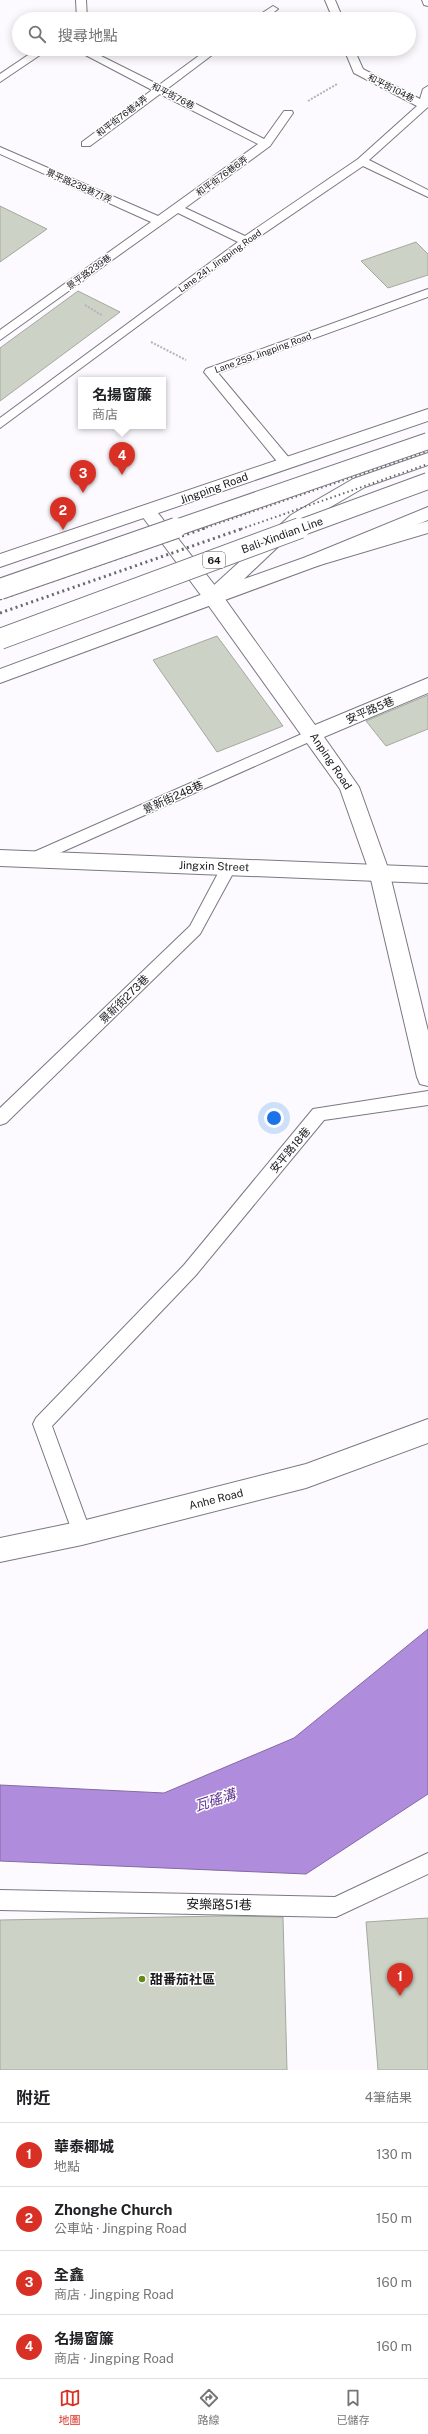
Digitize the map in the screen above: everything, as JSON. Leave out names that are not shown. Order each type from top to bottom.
[{"type":"main road","name":"Jingping Road","points":[[0,561],[148,512],[285,462],[428,415]]},
{"type":"main road","points":[[0,588],[428,441]]},
{"type":"main road","points":[[213,597],[297,519],[359,483],[428,459]]},
{"type":"main road","name":"Bali-Xindian Line","points":[[0,639],[428,481]]},
{"type":"main road","name":"Anping Road","points":[[148,512],[213,597],[350,787],[379,872],[428,1077]]},
{"type":"main road","points":[[0,676],[313,561],[428,513]]},
{"type":"main road","points":[[313,561],[428,527]]},
{"type":"main road","name":"安平路5巷","points":[[313,734],[428,685]]},
{"type":"main road","name":"Jingxin Street","points":[[0,858],[428,875]]},
{"type":"main road","name":"Anhe Road","points":[[0,1550],[82,1533],[306,1476],[428,1431]]},
{"type":"lane","points":[[81,0],[82,12]]},
{"type":"lane","points":[[330,0],[335,12]]},
{"type":"lane","points":[[268,12],[273,9]]},
{"type":"lane","points":[[0,79],[34,56]]},
{"type":"lane","name":"和平街76巷","points":[[93,56],[266,144]]},
{"type":"lane","name":"和平街76巷4弄","points":[[86,144],[158,89],[205,56]]},
{"type":"lane","name":"和平街104巷","points":[[352,56],[358,71],[424,105]]},
{"type":"lane","points":[[424,105],[428,89]]},
{"type":"lane","name":"Lane 241, Jingping Road","points":[[0,424],[246,241],[362,161],[424,105]]},
{"type":"lane","name":"和平街76巷6弄","points":[[177,208],[266,144],[288,113]]},
{"type":"lane","name":"景平路239巷71弄","points":[[0,150],[159,221]]},
{"type":"lane","points":[[362,161],[428,194]]},
{"type":"lane","points":[[177,208],[246,241]]},
{"type":"lane","name":"景平路239巷","points":[[0,336],[177,208]]},
{"type":"lane","name":"Lane 259, Jingping Road","points":[[285,462],[210,372],[428,293]]},
{"type":"lane","name":"景新街248巷","points":[[32,859],[313,734]]},
{"type":"lane","name":"景新街273巷","points":[[0,1118],[195,930],[229,866]]},
{"type":"lane","name":"安平路18巷","points":[[82,1533],[42,1424],[190,1270],[319,1114],[428,1098]]},
{"type":"lane","name":"安樂路51巷","points":[[0,1900],[336,1906],[428,1863]]},
{"type":"path","points":[[288,113],[358,71]]},
{"type":"path","points":[[62,292],[127,330],[210,372]]},
{"type":"water","name":"瓦磘溝","points":[[428,1629],[428,1794],[306,1874],[0,1861],[0,1785],[164,1793],[294,1738]]},
{"type":"building","points":[[0,206],[47,229],[0,262]]},
{"type":"building","points":[[416,242],[428,254],[428,275],[388,288],[361,261]]},
{"type":"building","points":[[78,291],[120,312],[0,401],[0,348]]},
{"type":"building","points":[[217,636],[283,726],[217,752],[153,660]]},
{"type":"building","points":[[428,695],[428,729],[386,746],[366,721]]},
{"type":"building","name":"甜番茄社區","points":[[225,1916],[283,1917],[287,2070],[0,2070],[0,1920]]},
{"type":"building","points":[[428,1918],[428,2070],[378,2070],[366,1922]]},
{"type":"railway","points":[[202,529],[428,451]]},
{"type":"railway","points":[[241,529],[428,464]]},
{"type":"railway","points":[[0,599],[205,528]]},
{"type":"railway","points":[[0,613],[244,528]]},
{"type":"place","name":"名揚窗簾","points":[[122,475]]},
{"type":"place","name":"全鑫","points":[[83,493]]},
{"type":"place","name":"Zhonghe Church","points":[[63,530]]},
{"type":"place","name":"甜番茄社區","points":[[142,1979]]},
{"type":"place","name":"華泰椰城","points":[[400,1996]]}]
